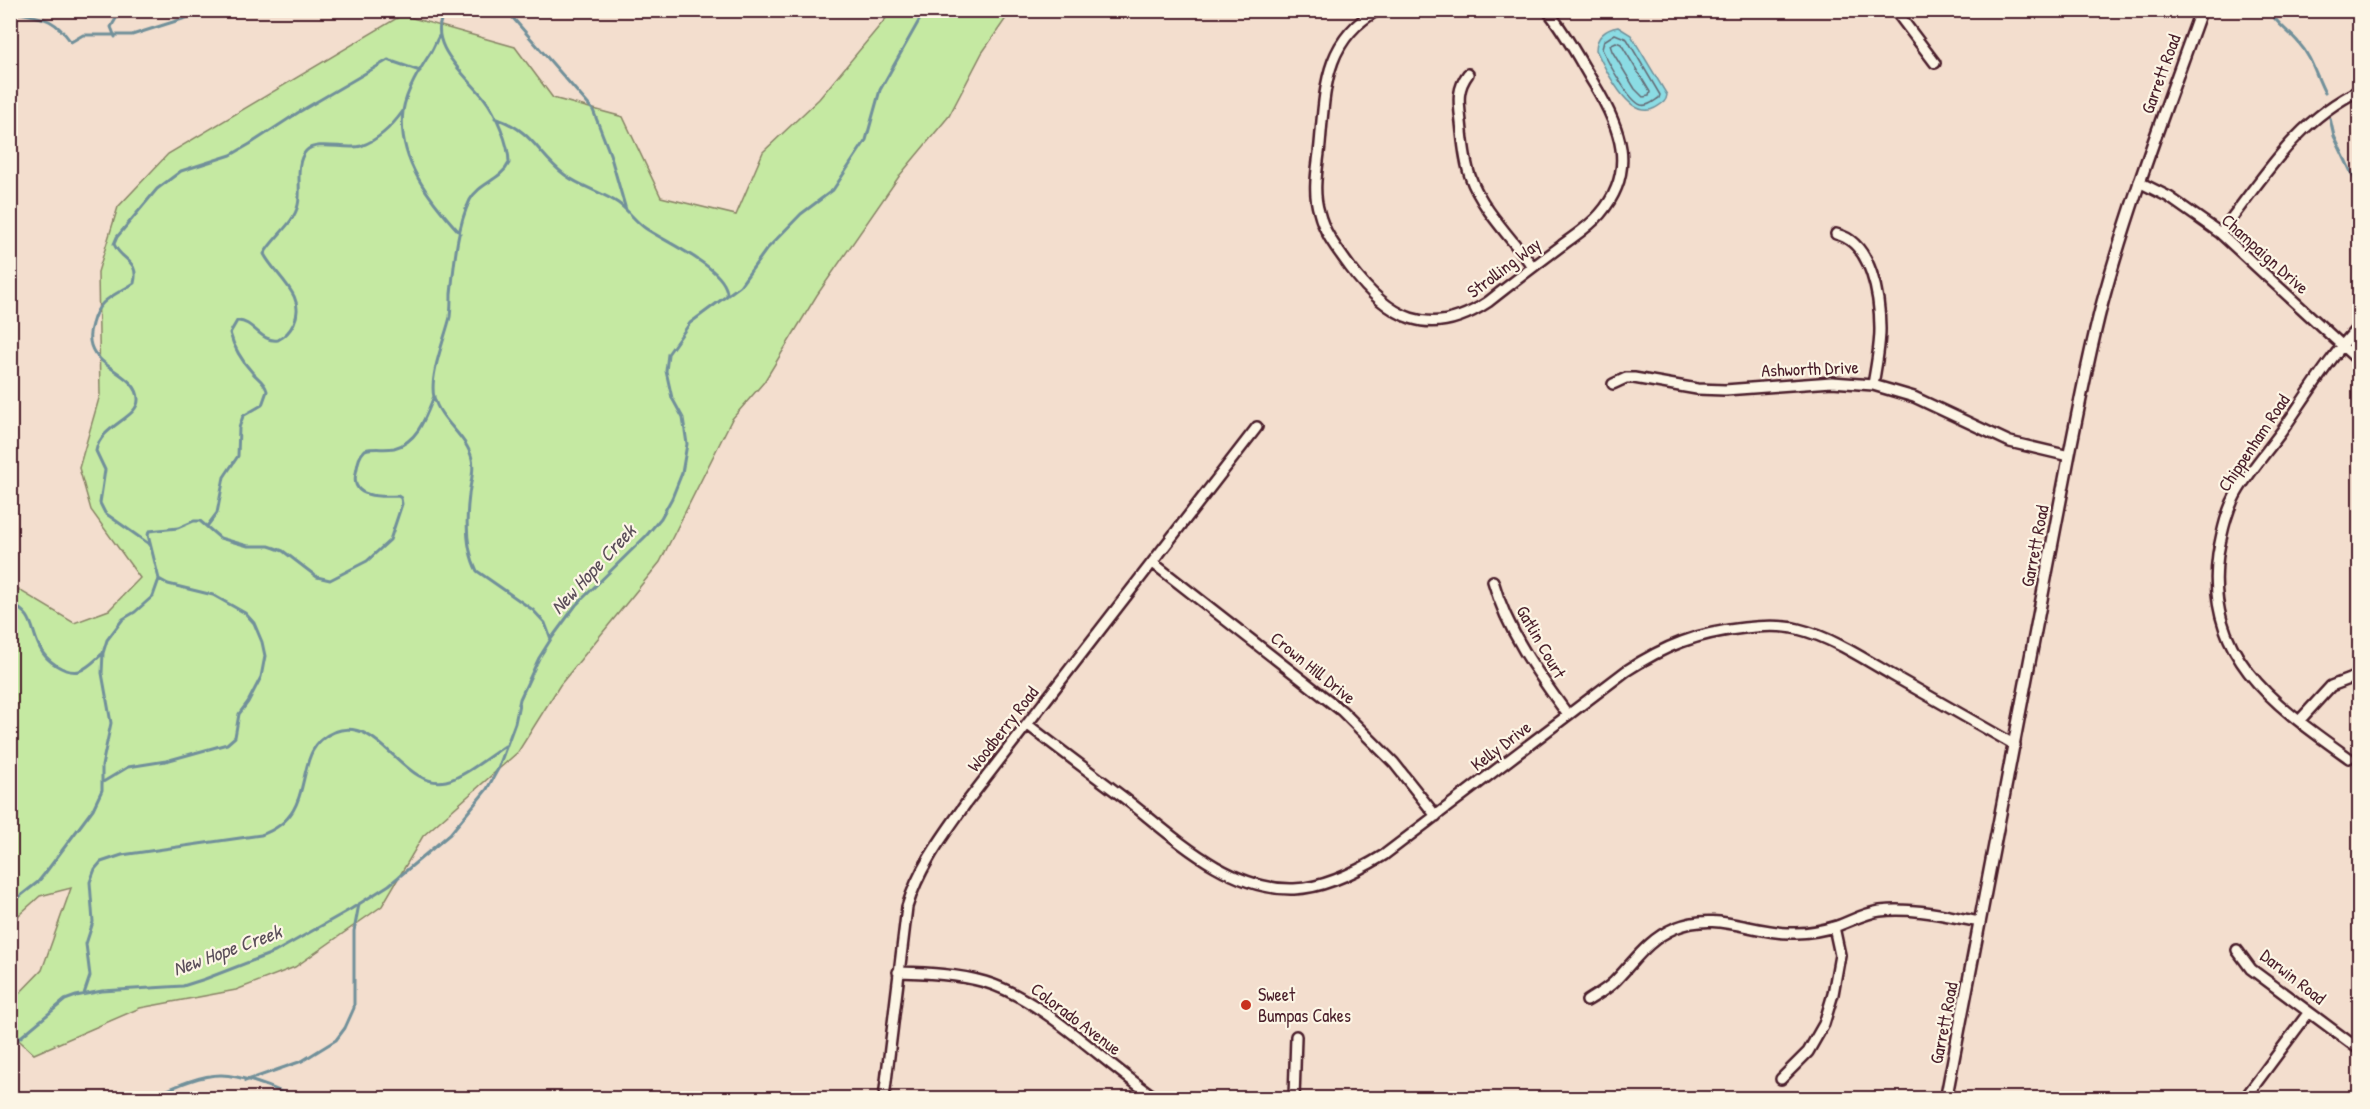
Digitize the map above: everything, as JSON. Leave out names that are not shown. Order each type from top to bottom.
[{"type":"street","name":"Strolling Way","points":[[1378,10],[1348,34],[1332,61],[1328,75],[1316,187],[1318,210],[1329,238],[1365,286],[1390,309],[1417,320],[1446,320],[1474,312],[1600,214],[1618,183],[1622,161],[1620,138],[1612,116],[1546,10]]},
{"type":"street","points":[[1895,10],[1935,63]]},
{"type":"street","name":"Garrett Road","points":[[1946,1098],[2015,745],[2068,456],[2102,304],[2139,182],[2201,10]]},
{"type":"street","points":[[1468,74],[1458,97],[1471,178],[1480,195],[1533,267]]},
{"type":"street","points":[[2220,233],[2298,133],[2330,106],[2360,90]]},
{"type":"street","name":"Champaign Drive","points":[[2139,182],[2169,197],[2220,233],[2360,362]]},
{"type":"street","points":[[1836,234],[1848,239],[1862,253],[1875,290],[1880,330],[1873,385]]},
{"type":"street","name":"Chippenham Road","points":[[2349,758],[2299,721],[2249,675],[2235,655],[2225,631],[2218,602],[2216,574],[2224,524],[2239,490],[2341,346],[2360,325]]},
{"type":"street","name":"Ashworth Drive","points":[[1613,384],[1626,378],[1634,378],[1697,389],[1725,390],[1832,382],[1873,385],[1914,397],[2010,442],[2068,456]]},
{"type":"street","name":"Woodberry Road","points":[[884,1098],[907,907],[926,861],[967,802],[1257,427]]},
{"type":"street","name":"Crown Hill Drive","points":[[1153,563],[1342,711],[1394,763],[1436,816]]},
{"type":"street","name":"Gatlin Court","points":[[1493,581],[1527,658],[1568,715]]},
{"type":"street","name":"Kelly Drive","points":[[1028,725],[1193,851],[1232,874],[1276,887],[1295,889],[1363,868],[1407,839],[1626,671],[1652,654],[1706,632],[1758,626],[1781,626],[1812,633],[1857,654],[2015,745]]},
{"type":"street","points":[[2299,721],[2331,686],[2360,675]]},
{"type":"street","points":[[1587,1001],[1612,984],[1650,944],[1677,927],[1702,922],[1727,921],[1767,931],[1791,933],[1834,927],[1880,911],[1925,912],[1980,922]]},
{"type":"street","points":[[1781,1078],[1808,1052],[1824,1024],[1833,994],[1840,955],[1834,927]]},
{"type":"street","name":"Darwin Road","points":[[2237,950],[2251,969],[2360,1050]]},
{"type":"street","name":"Colorado Avenue","points":[[898,972],[972,979],[987,982],[1014,994],[1047,1015],[1156,1098]]},
{"type":"street","points":[[2245,1098],[2309,1012]]},
{"type":"street","points":[[1294,1098],[1296,1036]]},
{"type":"green space","points":[[892,11],[1011,11],[982,53],[949,116],[900,175],[817,295],[764,382],[732,419],[660,562],[560,685],[518,752],[423,836],[382,906],[295,967],[236,990],[140,1008],[34,1054],[11,1033],[11,1002],[42,970],[71,888],[40,896],[11,922],[11,585],[74,623],[109,610],[140,578],[91,510],[79,468],[100,395],[98,272],[118,207],[168,154],[402,15],[515,47],[553,98],[623,117],[661,197],[736,215],[763,152],[819,99]]},
{"type":"water","points":[[1618,27],[1631,35],[1667,95],[1664,102],[1655,108],[1646,110],[1636,108],[1628,101],[1612,80],[1596,50],[1602,34]]},
{"type":"waterway","points":[[115,37],[111,27],[121,10]]},
{"type":"waterway","points":[[10,11],[51,22],[71,42],[83,35],[132,35],[211,10]]},
{"type":"waterway","points":[[446,10],[440,22],[443,46],[493,112],[504,138],[509,163],[501,174],[474,194],[466,210],[455,259],[450,317],[434,379],[434,397],[442,414],[465,443],[472,459],[473,472],[467,514],[473,563],[477,571],[533,610],[545,623],[551,639]]},
{"type":"waterway","points":[[506,10],[593,110],[610,154],[626,210]]},
{"type":"waterway","name":"New Hope Creek","points":[[10,1046],[65,1000],[76,996],[102,991],[183,986],[275,952],[389,885],[450,834],[487,789],[498,769],[515,723],[520,699],[539,658],[551,639],[576,605],[646,536],[661,518],[672,498],[682,473],[687,444],[683,418],[672,398],[666,371],[668,354],[690,323],[740,286],[766,250],[801,214],[833,190],[866,140],[880,90],[925,10]]},
{"type":"waterway","points":[[2269,10],[2303,48],[2325,93]]},
{"type":"waterway","points":[[439,36],[407,96],[402,129],[410,162],[418,178],[427,193],[460,233]]},
{"type":"waterway","points":[[149,544],[105,513],[100,503],[105,470],[96,451],[99,442],[104,435],[132,412],[138,400],[136,390],[100,359],[93,350],[90,339],[97,310],[110,297],[134,283],[135,275],[132,265],[114,244],[117,237],[157,189],[181,171],[231,155],[388,60],[420,71]]},
{"type":"waterway","points":[[208,525],[217,513],[224,477],[238,456],[239,428],[243,416],[262,405],[267,391],[242,359],[230,333],[237,321],[248,324],[267,338],[278,340],[289,331],[297,313],[293,295],[264,254],[296,212],[302,156],[306,151],[317,146],[361,146],[385,132],[403,111]]},
{"type":"waterway","points":[[495,118],[508,123],[527,136],[565,175],[618,203],[645,228],[707,266],[725,286],[727,296]]},
{"type":"waterway","points":[[2330,118],[2334,136],[2360,191]]},
{"type":"waterway","points":[[10,904],[38,882],[93,809],[102,790],[102,766],[111,723],[102,673],[103,653],[107,640],[123,619],[153,596],[159,579],[149,531],[178,528],[194,521],[200,521],[220,538],[248,546],[269,546],[283,551],[317,577],[330,580],[367,561],[390,540],[402,504],[398,496],[375,496],[362,492],[355,481],[361,455],[365,450],[394,448],[409,440],[420,427],[434,396]]},
{"type":"waterway","points":[[103,782],[128,767],[166,761],[227,744],[235,737],[239,714],[261,677],[265,656],[262,642],[254,623],[245,613],[213,595],[168,584],[159,579]]},
{"type":"waterway","points":[[10,604],[28,617],[43,653],[57,666],[79,671],[102,654]]},
{"type":"waterway","points":[[84,994],[90,976],[86,944],[93,922],[90,882],[95,869],[101,862],[122,855],[261,835],[280,825],[292,812],[299,798],[311,753],[320,741],[334,732],[350,729],[365,733],[417,775],[431,781],[453,779],[505,746]]},
{"type":"waterway","points":[[245,1081],[302,1061],[336,1040],[345,1028],[354,1008],[354,931],[359,904]]},
{"type":"waterway","points":[[149,1098],[193,1080],[221,1075],[258,1083],[292,1098]]},
{"type":"place","name":"Sweet Bumpas Cakes","points":[[1246,1005]]}]
